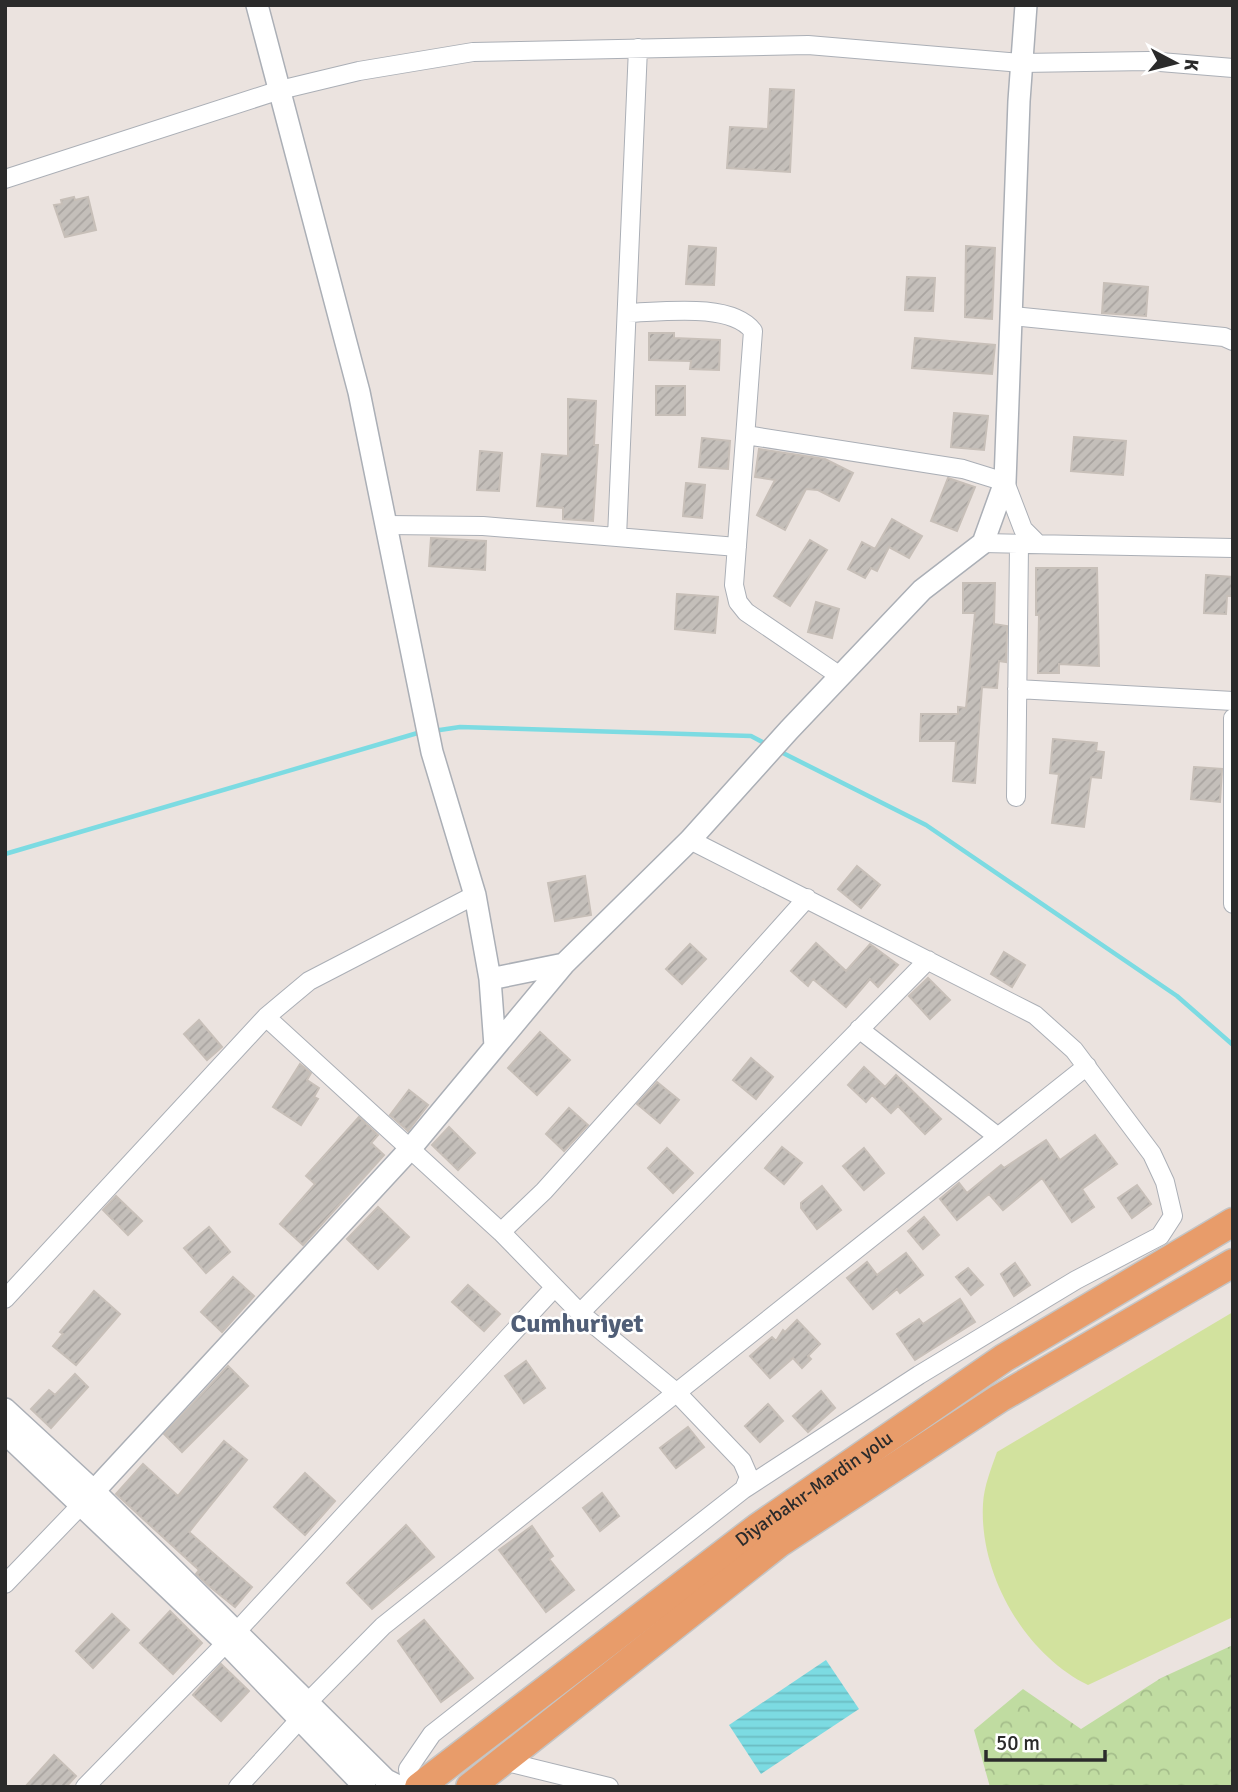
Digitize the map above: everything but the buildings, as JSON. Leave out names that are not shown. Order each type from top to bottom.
[{"type":"highway","name":"Diyarbakır-Mardin yolu","points":[[419,1787],[757,1528],[1004,1359],[1233,1222]]},
{"type":"highway","name":"Diyarbakır-Mardin yolu","points":[[470,1787],[779,1543],[1000,1398],[1233,1263]]},
{"type":"street","points":[[257,5],[359,392],[432,752],[475,895],[490,978],[495,1045]]},
{"type":"street","points":[[5,1584],[410,1149],[564,964],[690,840],[758,763],[922,590],[983,543],[1005,482],[1022,63],[1027,5]]},
{"type":"street","points":[[5,179],[281,90],[359,71],[473,52],[808,46],[1022,63],[1148,61],[1233,68]]},
{"type":"street","points":[[617,537],[638,48]]},
{"type":"street","points":[[628,313],[682,311],[733,316],[753,331],[734,585],[738,602],[746,612],[840,676]]},
{"type":"street","points":[[1012,316],[1224,337],[1233,341]]},
{"type":"street","points":[[746,435],[963,469],[1005,482]]},
{"type":"street","points":[[1005,482],[1027,543],[1017,689],[1016,797]]},
{"type":"street","points":[[386,525],[483,526],[737,547]]},
{"type":"street","points":[[983,543],[1233,548]]},
{"type":"street","points":[[1017,689],[1233,701]]},
{"type":"street","points":[[1233,718],[1233,904]]},
{"type":"street","points":[[411,1787],[408,1769],[432,1734],[744,1489],[919,1376],[1076,1280],[1160,1236],[1172,1216],[1165,1182],[1152,1154],[1087,1066],[1057,1032],[1035,1015],[690,840]]},
{"type":"street","points":[[5,1299],[266,1017],[309,981],[475,895]]},
{"type":"street","points":[[501,1232],[544,1191],[807,898]]},
{"type":"street","points":[[580,1313],[928,960]]},
{"type":"street","points":[[490,978],[564,964]]},
{"type":"street","points":[[266,1017],[501,1232],[580,1313],[677,1393],[742,1461],[749,1477],[744,1489]]},
{"type":"street","points":[[859,1029],[998,1136]]},
{"type":"street","points":[[238,1787],[303,1711],[383,1626],[1087,1066]]},
{"type":"street","points":[[85,1787],[231,1637],[554,1289]]},
{"type":"street","points":[[5,1409],[88,1497],[303,1711],[365,1787]]},
{"type":"street","points":[[5,1433],[88,1497]]},
{"type":"street","points":[[303,1711],[386,1780],[400,1787]]},
{"type":"street","points":[[503,1761],[609,1787]]},
{"type":"green space","points":[[1233,1312],[1233,1617],[1088,1685],[1044,1654],[1010,1610],[998,1584],[989,1558],[983,1504],[986,1484],[997,1452]]},
{"type":"green space","points":[[1233,1645],[1233,1787],[990,1787],[974,1730],[1023,1689],[1081,1729],[1161,1678]]},
{"type":"water","points":[[826,1660],[859,1709],[761,1774],[729,1725]]},
{"type":"waterway","points":[[433,731],[460,727],[751,736],[768,745]]},
{"type":"waterway","points":[[5,854],[421,732]]},
{"type":"waterway","points":[[779,751],[926,825],[1177,996],[1233,1045]]},
{"type":"district","name":"Cumhuriyet","points":[[577,1324]]}]
